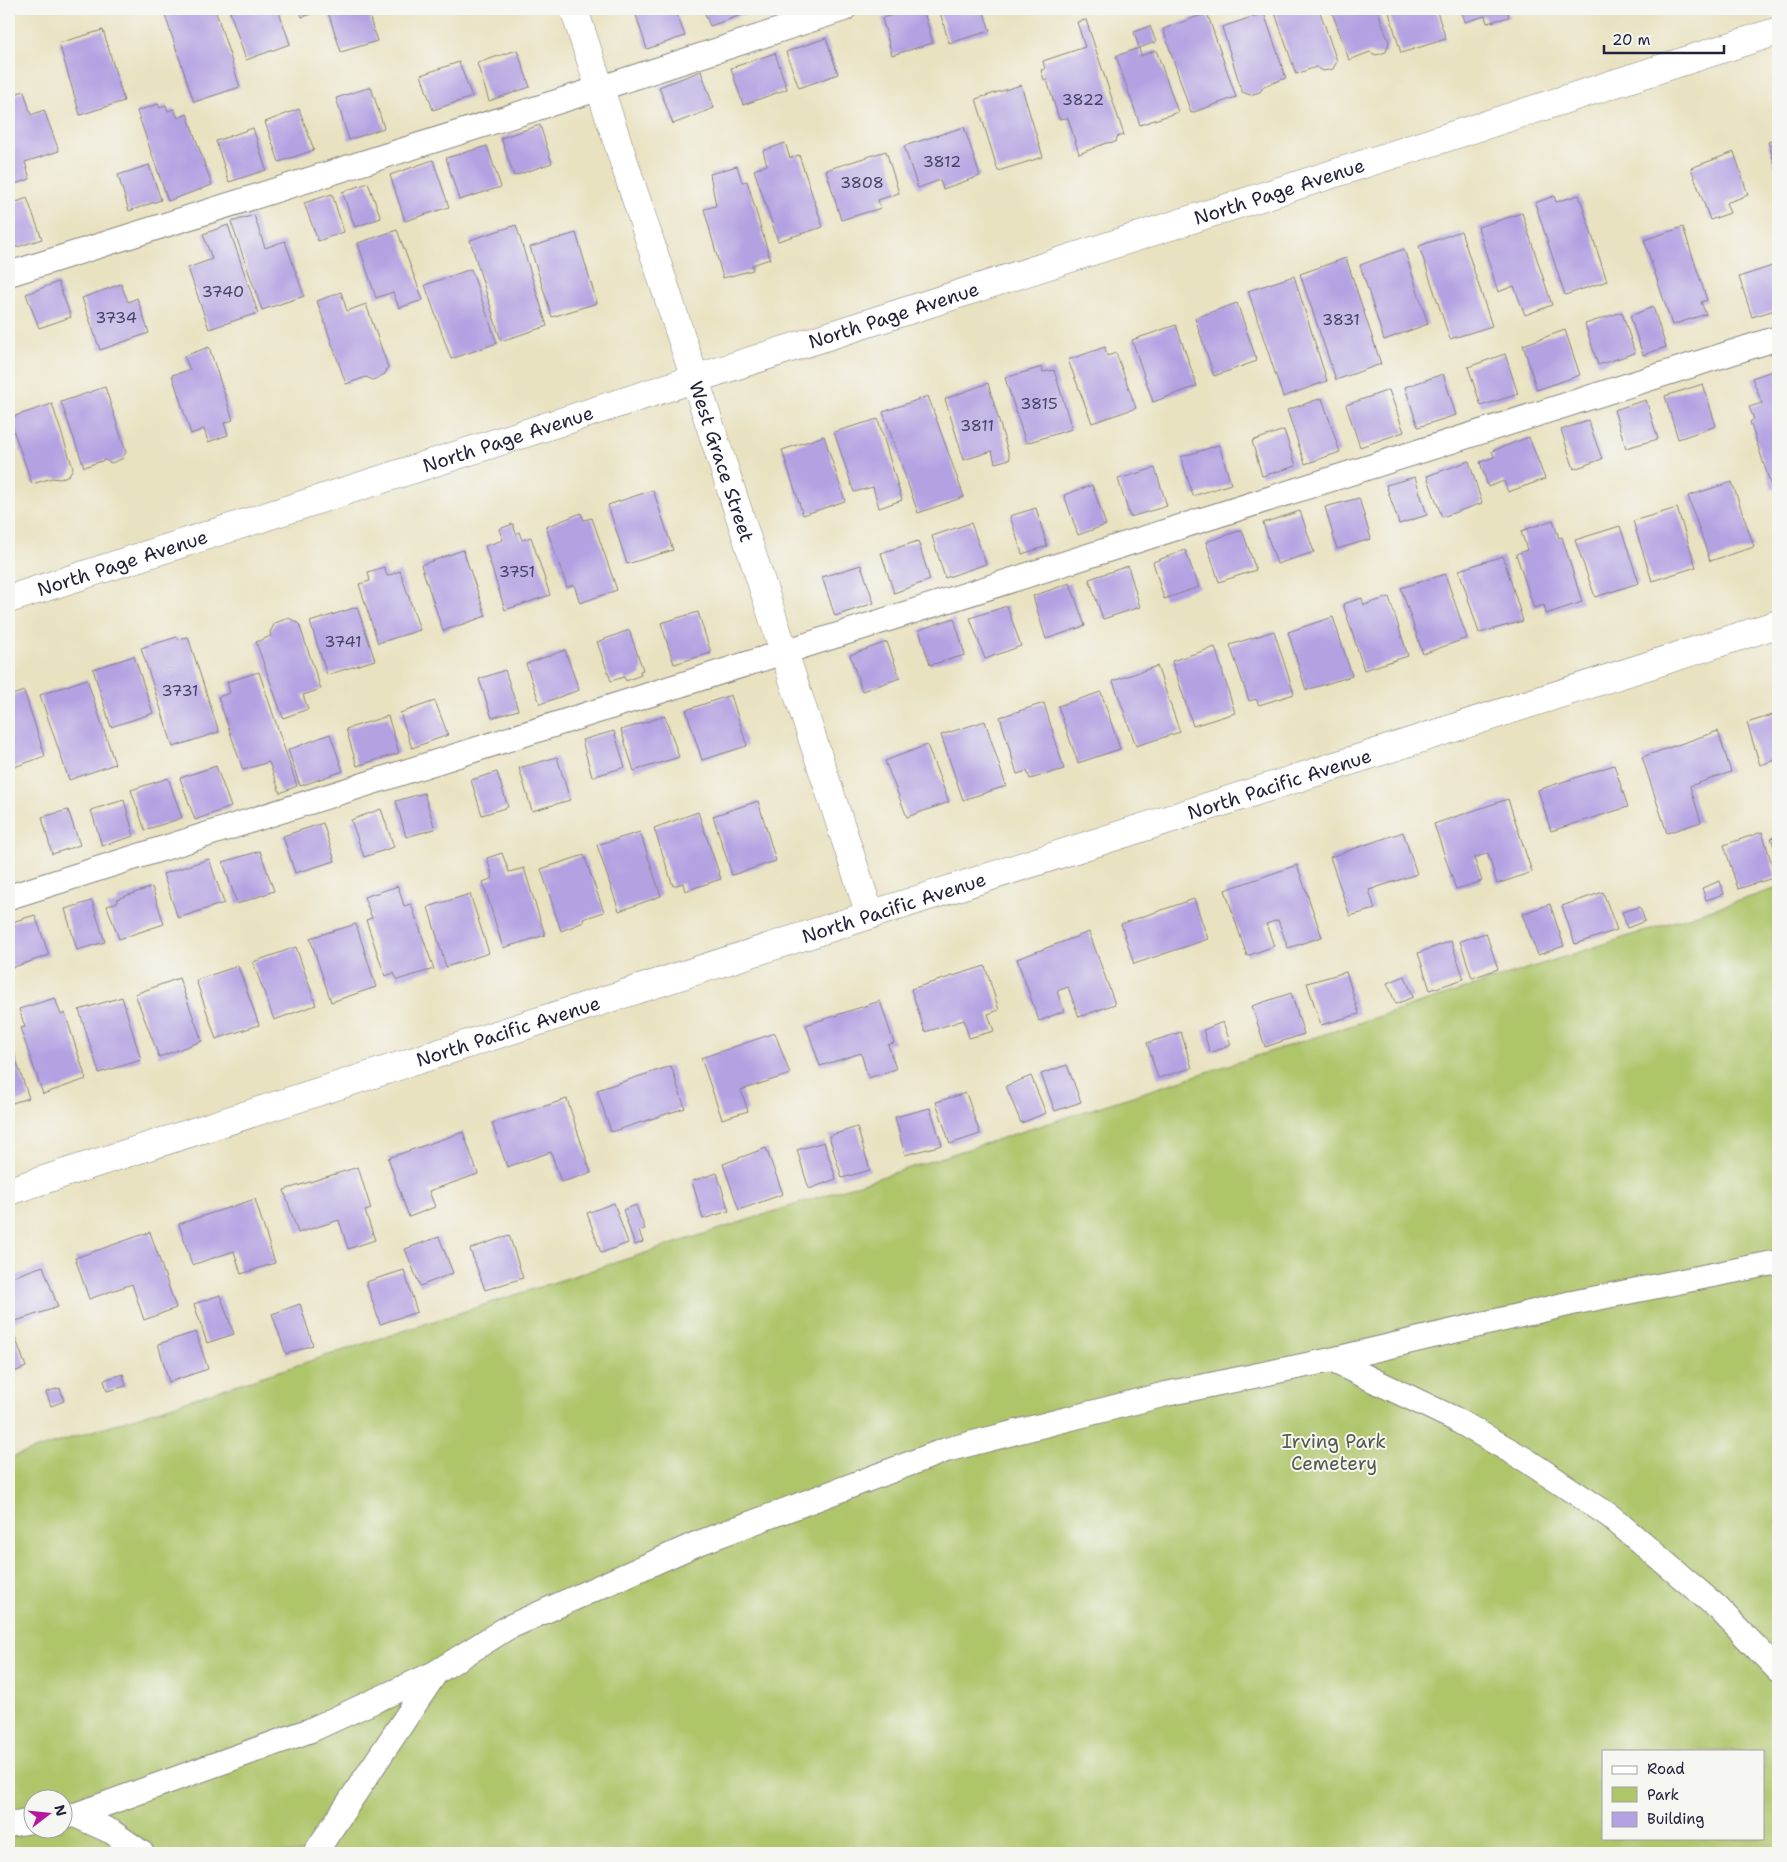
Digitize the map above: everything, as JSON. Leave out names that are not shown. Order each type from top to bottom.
[{"type":"street","name":"West Grace Street","points":[[574,9],[870,915]]},
{"type":"street","name":"North Page Avenue","points":[[9,599],[1778,31]]},
{"type":"street","name":"North Pacific Avenue","points":[[9,1191],[1778,624]]},
{"type":"lane","points":[[9,274],[601,88],[844,9]]},
{"type":"lane","points":[[9,897],[1778,338]]},
{"type":"lane","points":[[72,1815],[311,1730],[435,1673],[508,1628],[696,1544],[946,1450],[1166,1394],[1331,1360],[1572,1303],[1778,1262]]},
{"type":"lane","points":[[1331,1360],[1455,1419],[1526,1460],[1610,1516],[1718,1608],[1778,1670]]},
{"type":"lane","points":[[315,1853],[435,1673]]},
{"type":"lane","points":[[72,1817],[112,1832],[142,1853]]},
{"type":"lane","points":[[9,1825],[22,1823]]},
{"type":"green space","name":"Irving Park Cemetery","points":[[1778,888],[1778,1853],[9,1853],[9,1458]]},
{"type":"building","points":[[163,9],[215,9],[240,87],[194,102]]},
{"type":"building","points":[[229,9],[278,9],[290,44],[246,60]]},
{"type":"building","points":[[299,9],[326,9],[302,17]]},
{"type":"building","points":[[327,9],[367,9],[377,41],[341,52]]},
{"type":"building","points":[[387,9],[399,9],[388,13]]},
{"type":"building","points":[[654,9],[675,9],[685,36],[647,49],[636,15]]},
{"type":"building","points":[[703,9],[745,9],[747,13],[710,26]]},
{"type":"building","points":[[912,9],[923,9],[933,43],[892,55],[882,18]]},
{"type":"building","points":[[939,9],[983,9],[990,31],[949,43]]},
{"type":"building","points":[[1319,9],[1337,61],[1333,69],[1323,71],[1316,67],[1296,74],[1274,10]]},
{"type":"building","points":[[1331,9],[1377,9],[1389,42],[1386,52],[1376,55],[1370,52],[1349,60]]},
{"type":"building","points":[[1388,9],[1436,9],[1446,39],[1401,53]]},
{"type":"building","points":[[1461,9],[1507,9],[1509,17],[1487,23],[1485,16],[1465,22]]},
{"type":"building","points":[[1207,13],[1236,97],[1191,113],[1163,29]]},
{"type":"building","points":[[1264,13],[1286,78],[1264,86],[1260,92],[1250,95],[1242,92],[1222,27]]},
{"type":"building","points":[[1086,20],[1124,135],[1117,137],[1116,142],[1106,143],[1079,154],[1068,118],[1059,119],[1047,80],[1044,80],[1041,70],[1045,69],[1043,61],[1085,47],[1077,22]]},
{"type":"building","points":[[1150,26],[1156,42],[1139,48],[1134,32]]},
{"type":"building","points":[[103,30],[124,101],[80,115],[59,43]]},
{"type":"building","points":[[826,38],[838,74],[799,88],[786,52]]},
{"type":"building","points":[[1139,48],[1141,56],[1156,50],[1178,112],[1140,125],[1116,56]]},
{"type":"building","points":[[517,50],[530,87],[489,101],[477,63]]},
{"type":"building","points":[[775,53],[787,89],[743,105],[731,68]]},
{"type":"building","points":[[459,62],[472,97],[433,110],[421,75]]},
{"type":"building","points":[[701,71],[714,108],[673,124],[659,87]]},
{"type":"building","points":[[1021,85],[1043,157],[998,171],[976,99]]},
{"type":"building","points":[[371,87],[384,128],[349,140],[336,98]]},
{"type":"building","points":[[24,91],[31,115],[44,110],[59,151],[25,162],[30,179],[9,186],[9,96]]},
{"type":"building","points":[[158,104],[160,108],[166,105],[168,111],[174,109],[178,118],[187,114],[212,185],[168,201],[137,111]]},
{"type":"building","points":[[299,109],[314,150],[279,162],[265,122]]},
{"type":"building","points":[[540,125],[552,163],[514,176],[501,138]]},
{"type":"building","points":[[964,127],[980,176],[943,189],[940,180],[918,188],[904,146]]},
{"type":"building","points":[[253,128],[266,170],[229,182],[216,141]]},
{"type":"building","points":[[1778,139],[1778,175],[1768,142]]},
{"type":"building","points":[[785,143],[790,158],[799,155],[823,227],[778,241],[754,170],[767,165],[763,151]]},
{"type":"building","points":[[487,146],[501,187],[459,200],[446,158]]},
{"type":"building","points":[[886,151],[899,193],[878,200],[881,208],[841,220],[826,170]]},
{"type":"building","points":[[1734,152],[1748,195],[1726,203],[1730,213],[1710,220],[1691,168]]},
{"type":"building","points":[[433,160],[449,207],[405,221],[390,175]]},
{"type":"building","points":[[149,165],[161,200],[129,211],[118,175]]},
{"type":"building","points":[[737,166],[742,182],[747,181],[770,259],[752,265],[753,270],[723,278],[704,209],[716,206],[710,174]]},
{"type":"building","points":[[368,183],[381,218],[355,227],[342,192]]},
{"type":"building","points":[[332,194],[344,232],[318,241],[304,203]]},
{"type":"building","points":[[1579,195],[1607,281],[1565,295],[1535,203],[1554,196],[1556,202]]},
{"type":"building","points":[[27,198],[42,239],[14,248],[9,233],[9,205]]},
{"type":"building","points":[[1522,213],[1552,305],[1525,315],[1514,286],[1498,292],[1478,227]]},
{"type":"building","points":[[254,215],[265,248],[285,241],[304,296],[262,310],[231,222]]},
{"type":"building","points":[[228,225],[258,313],[209,329],[188,268],[212,259],[203,234]]},
{"type":"building","points":[[516,225],[547,326],[501,341],[470,240]]},
{"type":"building","points":[[1683,227],[1707,300],[1701,302],[1706,314],[1672,325],[1644,240]]},
{"type":"building","points":[[397,230],[423,300],[399,308],[393,292],[376,298],[358,243]]},
{"type":"building","points":[[1461,231],[1492,326],[1450,339],[1419,246]]},
{"type":"building","points":[[576,233],[597,303],[552,317],[530,247]]},
{"type":"building","points":[[1404,249],[1428,324],[1384,340],[1360,265]]},
{"type":"building","points":[[1346,258],[1381,364],[1336,380],[1300,274]]},
{"type":"building","points":[[1772,266],[1778,288],[1778,309],[1752,317],[1739,277]]},
{"type":"building","points":[[471,269],[497,343],[451,359],[425,285]]},
{"type":"building","points":[[1294,276],[1327,381],[1283,397],[1248,291]]},
{"type":"building","points":[[58,282],[71,317],[39,328],[26,294]]},
{"type":"building","points":[[121,284],[128,302],[137,298],[149,333],[100,350],[82,298]]},
{"type":"building","points":[[341,292],[347,311],[366,304],[388,367],[385,374],[373,380],[366,377],[346,384],[317,301]]},
{"type":"building","points":[[1237,303],[1257,361],[1214,376],[1195,318]]},
{"type":"building","points":[[1653,307],[1666,347],[1643,355],[1630,316]]},
{"type":"building","points":[[1622,312],[1635,353],[1598,365],[1585,324]]},
{"type":"building","points":[[1176,325],[1197,386],[1153,402],[1132,340]]},
{"type":"building","points":[[1565,330],[1580,375],[1537,390],[1523,345]]},
{"type":"building","points":[[209,347],[233,420],[224,423],[228,435],[208,442],[204,429],[191,434],[172,375],[190,370],[184,356]]},
{"type":"building","points":[[1105,347],[1107,356],[1116,353],[1136,408],[1092,423],[1068,360]]},
{"type":"building","points":[[1505,354],[1518,394],[1481,406],[1468,367]]},
{"type":"building","points":[[1042,367],[1043,372],[1054,370],[1072,429],[1026,443],[1005,378]]},
{"type":"building","points":[[1778,369],[1778,487],[1772,489],[1750,422],[1754,419],[1749,407],[1762,403],[1752,378]]},
{"type":"building","points":[[1443,374],[1456,415],[1418,427],[1405,387]]},
{"type":"building","points":[[988,383],[1010,459],[995,463],[992,451],[964,460],[945,399]]},
{"type":"building","points":[[1703,384],[1716,426],[1678,439],[1665,396]]},
{"type":"building","points":[[105,387],[126,452],[122,459],[111,463],[105,460],[84,467],[61,402]]},
{"type":"building","points":[[1389,390],[1404,432],[1360,447],[1346,405]]},
{"type":"building","points":[[928,396],[964,497],[918,513],[883,412]]},
{"type":"building","points":[[1322,398],[1340,452],[1305,464],[1287,410]]},
{"type":"building","points":[[1646,400],[1658,439],[1626,448],[1614,410]]},
{"type":"building","points":[[52,404],[73,468],[69,475],[60,479],[52,478],[32,484],[9,418]]},
{"type":"building","points":[[878,419],[902,500],[879,508],[873,487],[854,492],[834,432]]},
{"type":"building","points":[[1588,420],[1602,459],[1574,469],[1561,430]]},
{"type":"building","points":[[1284,430],[1296,466],[1262,476],[1252,441]]},
{"type":"building","points":[[824,436],[845,501],[803,515],[782,450]]},
{"type":"building","points":[[1529,437],[1545,479],[1508,492],[1504,481],[1488,487],[1480,462],[1494,457],[1492,451]]},
{"type":"building","points":[[1219,445],[1231,484],[1193,496],[1181,457]]},
{"type":"building","points":[[1469,461],[1482,503],[1442,517],[1427,476]]},
{"type":"building","points":[[1155,468],[1167,506],[1130,517],[1118,479]]},
{"type":"building","points":[[1415,477],[1427,515],[1399,524],[1386,485]]},
{"type":"building","points":[[1732,482],[1754,547],[1710,561],[1688,496]]},
{"type":"building","points":[[1092,485],[1106,525],[1078,535],[1064,495]]},
{"type":"building","points":[[653,490],[673,550],[627,564],[608,505]]},
{"type":"building","points":[[1359,498],[1371,539],[1337,549],[1325,507]]},
{"type":"building","points":[[1036,508],[1047,546],[1022,554],[1010,516]]},
{"type":"building","points":[[1677,508],[1696,567],[1652,581],[1633,521]]},
{"type":"building","points":[[1300,511],[1314,552],[1277,564],[1263,523]]},
{"type":"building","points":[[581,513],[584,520],[592,518],[617,590],[580,603],[574,585],[567,587],[546,527]]},
{"type":"building","points":[[1553,520],[1559,538],[1562,537],[1582,602],[1546,614],[1544,605],[1534,608],[1516,554],[1527,550],[1521,531]]},
{"type":"building","points":[[971,523],[986,564],[945,578],[932,536]]},
{"type":"building","points":[[513,524],[516,534],[519,532],[522,540],[531,537],[550,595],[505,610],[485,546],[503,540],[499,529]]},
{"type":"building","points":[[1620,526],[1639,583],[1595,597],[1575,540]]},
{"type":"building","points":[[1242,530],[1256,570],[1219,582],[1206,542]]},
{"type":"building","points":[[918,541],[930,580],[894,593],[881,553]]},
{"type":"building","points":[[463,550],[486,616],[443,631],[421,565]]},
{"type":"building","points":[[1185,550],[1199,587],[1164,599],[1153,562]]},
{"type":"building","points":[[1503,556],[1523,621],[1479,633],[1459,570]]},
{"type":"building","points":[[861,565],[874,603],[835,616],[822,577]]},
{"type":"building","points":[[1128,566],[1140,607],[1103,619],[1089,579]]},
{"type":"building","points":[[384,567],[387,576],[400,571],[420,630],[378,643],[359,584],[370,581],[368,572]]},
{"type":"building","points":[[1445,574],[1467,638],[1423,654],[1401,588]]},
{"type":"building","points":[[1070,583],[1085,626],[1046,639],[1033,596]]},
{"type":"building","points":[[1389,597],[1408,656],[1364,670],[1343,604],[1362,598],[1364,605]]},
{"type":"building","points":[[1007,606],[1021,646],[985,659],[970,618]]},
{"type":"building","points":[[357,607],[375,660],[327,675],[310,622]]},
{"type":"building","points":[[698,612],[711,653],[674,664],[661,623]]},
{"type":"building","points":[[1333,617],[1352,676],[1306,690],[1288,632]]},
{"type":"building","points":[[289,618],[299,624],[321,689],[303,695],[308,709],[283,718],[256,642],[271,636],[270,632],[275,623]]},
{"type":"building","points":[[954,618],[965,655],[930,665],[919,630]]},
{"type":"building","points":[[629,630],[643,670],[640,671],[641,675],[626,681],[624,677],[611,681],[597,642]]},
{"type":"building","points":[[1274,631],[1294,694],[1259,705],[1256,699],[1249,701],[1230,645]]},
{"type":"building","points":[[177,637],[178,639],[188,637],[219,732],[173,747],[141,648]]},
{"type":"building","points":[[887,642],[900,678],[862,691],[850,655]]},
{"type":"building","points":[[1215,647],[1235,713],[1193,726],[1172,661]]},
{"type":"building","points":[[565,650],[579,690],[540,704],[526,664]]},
{"type":"building","points":[[134,656],[153,713],[111,727],[93,669]]},
{"type":"building","points":[[1157,666],[1180,732],[1136,746],[1113,681]]},
{"type":"building","points":[[505,670],[518,710],[492,718],[479,679]]},
{"type":"building","points":[[259,672],[297,786],[280,793],[269,762],[243,770],[218,697],[230,693],[227,682]]},
{"type":"building","points":[[87,679],[115,764],[69,780],[40,695]]},
{"type":"building","points":[[24,691],[45,756],[9,769],[9,696]]},
{"type":"building","points":[[1101,692],[1120,749],[1078,763],[1058,706]]},
{"type":"building","points":[[731,695],[747,746],[702,760],[686,710]]},
{"type":"building","points":[[435,701],[448,735],[412,748],[400,713]]},
{"type":"building","points":[[1044,703],[1064,769],[1030,779],[1027,771],[1017,774],[1000,717]]},
{"type":"building","points":[[1778,713],[1778,759],[1760,765],[1747,723]]},
{"type":"building","points":[[388,716],[399,753],[357,766],[346,729]]},
{"type":"building","points":[[665,716],[679,757],[634,771],[621,730]]},
{"type":"building","points":[[985,721],[1006,786],[963,800],[941,735]]},
{"type":"building","points":[[614,731],[625,767],[592,777],[582,740]]},
{"type":"building","points":[[1718,731],[1731,772],[1690,786],[1701,822],[1667,833],[1642,757]]},
{"type":"building","points":[[330,734],[343,771],[300,786],[288,750]]},
{"type":"building","points":[[927,745],[949,802],[907,817],[885,761]]},
{"type":"building","points":[[557,757],[570,800],[532,811],[519,768]]},
{"type":"building","points":[[1614,765],[1628,807],[1551,831],[1538,790]]},
{"type":"building","points":[[216,766],[231,807],[195,820],[180,778]]},
{"type":"building","points":[[497,772],[508,807],[482,815],[471,780]]},
{"type":"building","points":[[168,778],[182,818],[145,830],[131,790]]},
{"type":"building","points":[[424,793],[435,829],[406,837],[396,801]]},
{"type":"building","points":[[1508,799],[1532,872],[1497,884],[1488,853],[1474,858],[1482,881],[1456,889],[1434,824]]},
{"type":"building","points":[[124,800],[134,836],[102,846],[91,810]]},
{"type":"building","points":[[758,801],[776,861],[732,875],[713,816]]},
{"type":"building","points":[[381,809],[394,847],[364,857],[351,820]]},
{"type":"building","points":[[68,810],[80,845],[52,854],[42,817]]},
{"type":"building","points":[[698,812],[721,879],[685,891],[683,883],[673,886],[654,828]]},
{"type":"building","points":[[323,823],[335,861],[295,873],[283,836]]},
{"type":"building","points":[[640,832],[661,896],[619,911],[597,845]]},
{"type":"building","points":[[1403,832],[1417,874],[1369,890],[1375,909],[1350,916],[1330,857]]},
{"type":"building","points":[[1762,832],[1776,877],[1738,889],[1724,845]]},
{"type":"building","points":[[1778,836],[1778,857],[1771,838]]},
{"type":"building","points":[[260,851],[274,891],[237,904],[223,862]]},
{"type":"building","points":[[502,853],[509,872],[524,868],[545,935],[503,948],[483,882],[493,878],[487,858]]},
{"type":"building","points":[[584,855],[604,912],[583,919],[584,922],[561,931],[541,869]]},
{"type":"building","points":[[209,859],[224,903],[178,918],[163,874]]},
{"type":"building","points":[[1297,865],[1322,937],[1288,948],[1278,920],[1266,924],[1274,946],[1247,956],[1225,890]]},
{"type":"building","points":[[1720,881],[1724,894],[1706,900],[1702,888]]},
{"type":"building","points":[[398,886],[404,906],[411,904],[434,969],[397,980],[394,973],[385,976],[366,920],[372,918],[364,897]]},
{"type":"building","points":[[152,887],[164,924],[119,939],[107,906],[118,902],[117,899]]},
{"type":"building","points":[[1603,892],[1617,930],[1575,944],[1562,906]]},
{"type":"building","points":[[470,894],[489,953],[446,967],[428,907]]},
{"type":"building","points":[[1194,899],[1208,939],[1134,964],[1121,924]]},
{"type":"building","points":[[92,901],[105,942],[77,950],[65,909]]},
{"type":"building","points":[[1550,904],[1564,946],[1538,955],[1522,914]]},
{"type":"building","points":[[1640,907],[1645,921],[1627,928],[1622,912]]},
{"type":"building","points":[[35,915],[49,955],[11,968],[9,923]]},
{"type":"building","points":[[356,924],[376,987],[331,1002],[310,938]]},
{"type":"building","points":[[1089,932],[1115,1004],[1079,1017],[1068,987],[1057,991],[1064,1011],[1039,1021],[1017,959]]},
{"type":"building","points":[[1486,933],[1498,969],[1472,978],[1460,941]]},
{"type":"building","points":[[1451,941],[1464,979],[1430,990],[1418,953]]},
{"type":"building","points":[[296,947],[316,1005],[274,1020],[253,962]]},
{"type":"building","points":[[238,966],[259,1025],[216,1039],[196,980]]},
{"type":"building","points":[[985,966],[999,1010],[988,1014],[994,1031],[969,1038],[964,1020],[925,1032],[911,989]]},
{"type":"building","points":[[1346,972],[1359,1014],[1321,1025],[1307,983]]},
{"type":"building","points":[[1405,976],[1413,997],[1396,1004],[1387,983]]},
{"type":"building","points":[[179,978],[202,1041],[159,1057],[135,994]]},
{"type":"building","points":[[1291,993],[1304,1034],[1265,1047],[1252,1006]]},
{"type":"building","points":[[122,997],[141,1060],[99,1073],[79,1010]]},
{"type":"building","points":[[55,998],[61,1015],[65,1013],[86,1079],[43,1094],[20,1028],[25,1027],[19,1009]]},
{"type":"building","points":[[880,1001],[894,1043],[888,1045],[896,1069],[868,1078],[861,1053],[820,1066],[806,1025]]},
{"type":"building","points":[[1223,1022],[1231,1045],[1210,1053],[1203,1030]]},
{"type":"building","points":[[1181,1032],[1192,1068],[1158,1078],[1147,1043]]},
{"type":"building","points":[[775,1033],[790,1074],[741,1090],[748,1111],[722,1119],[701,1058]]},
{"type":"building","points":[[9,1039],[29,1098],[9,1104]]},
{"type":"building","points":[[1067,1065],[1081,1102],[1055,1111],[1041,1074]]},
{"type":"building","points":[[671,1066],[685,1108],[611,1132],[597,1090]]},
{"type":"building","points":[[1031,1076],[1046,1113],[1021,1123],[1006,1086]]},
{"type":"building","points":[[966,1093],[980,1134],[950,1144],[936,1102]]},
{"type":"building","points":[[567,1099],[591,1173],[561,1182],[551,1152],[507,1167],[492,1123]]},
{"type":"building","points":[[930,1108],[942,1145],[905,1155],[895,1117]]},
{"type":"building","points":[[857,1127],[870,1170],[842,1178],[829,1136]]},
{"type":"building","points":[[463,1132],[478,1174],[429,1191],[435,1207],[409,1217],[388,1158]]},
{"type":"building","points":[[824,1142],[836,1179],[809,1189],[797,1150]]},
{"type":"building","points":[[766,1148],[783,1194],[739,1210],[723,1164]]},
{"type":"building","points":[[358,1167],[371,1209],[365,1211],[375,1240],[348,1249],[339,1220],[298,1233],[284,1190]]},
{"type":"building","points":[[717,1173],[729,1211],[703,1219],[692,1181]]},
{"type":"building","points":[[255,1199],[275,1263],[241,1274],[234,1251],[192,1265],[179,1224]]},
{"type":"building","points":[[614,1203],[628,1243],[601,1253],[587,1213]]},
{"type":"building","points":[[636,1205],[645,1229],[639,1231],[643,1242],[635,1245],[623,1210]]},
{"type":"building","points":[[150,1232],[176,1308],[144,1320],[132,1284],[89,1299],[75,1258]]},
{"type":"building","points":[[509,1235],[523,1278],[485,1290],[470,1249]]},
{"type":"building","points":[[439,1237],[453,1273],[420,1286],[405,1249]]},
{"type":"building","points":[[43,1266],[58,1307],[10,1323],[26,1367],[9,1374],[9,1278]]},
{"type":"building","points":[[404,1270],[417,1312],[380,1324],[366,1282]]},
{"type":"building","points":[[220,1295],[234,1334],[207,1343],[194,1304]]},
{"type":"building","points":[[300,1304],[313,1345],[286,1354],[272,1314]]},
{"type":"building","points":[[196,1332],[208,1369],[169,1382],[158,1344]]},
{"type":"building","points":[[123,1374],[126,1386],[107,1391],[104,1380]]},
{"type":"building","points":[[60,1388],[64,1401],[51,1406],[46,1392]]}]
